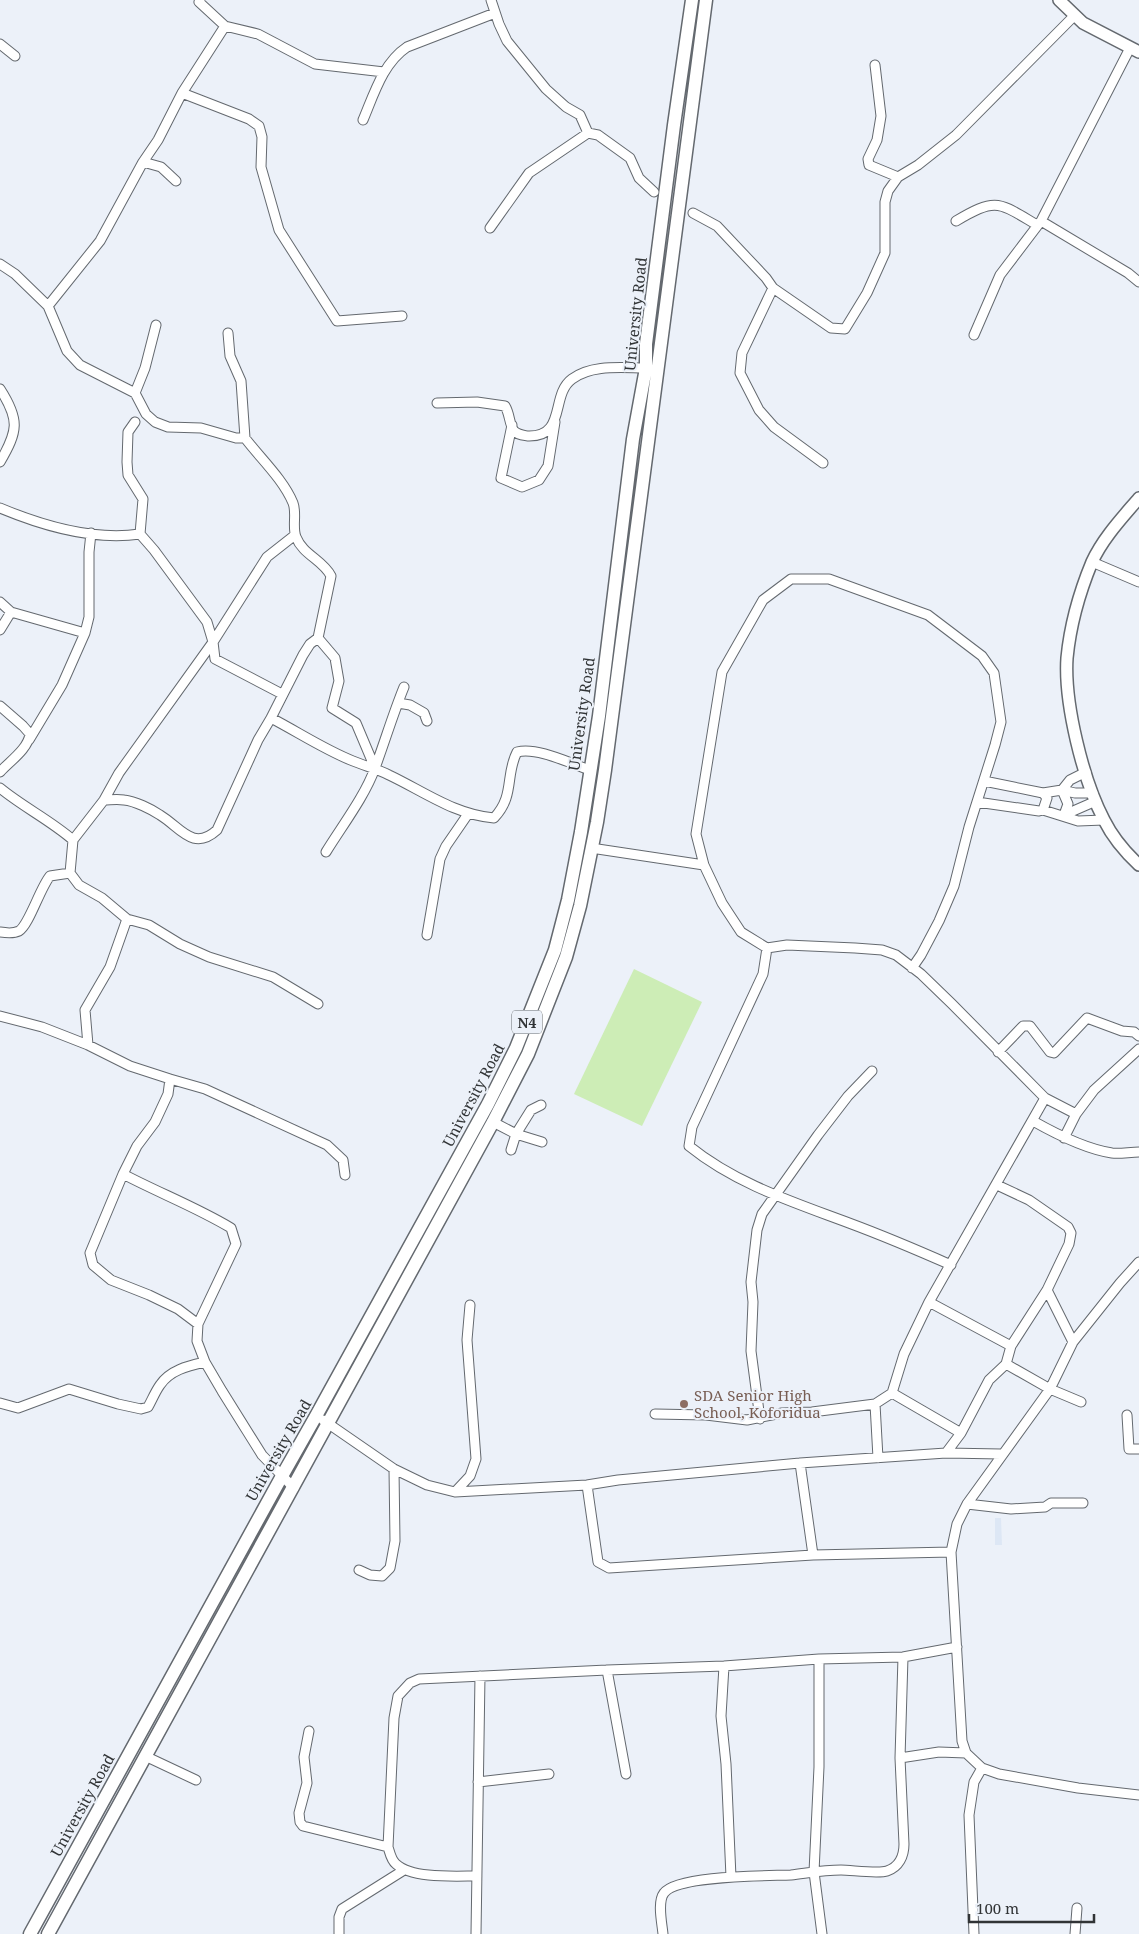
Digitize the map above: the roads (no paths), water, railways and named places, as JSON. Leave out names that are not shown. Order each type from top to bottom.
[{"type":"highway","name":"University Road","points":[[30,1934],[488,1104],[516,1048],[557,942],[568,900],[581,832],[598,716],[633,439],[646,368],[647,335],[692,0]]},
{"type":"highway","name":"University Road","points":[[48,1934],[493,1122],[528,1054],[566,958],[580,906],[597,822],[706,0]]},
{"type":"highway","points":[[598,716],[612,718]]},
{"type":"main road","points":[[1059,0],[1083,23],[1134,50]]},
{"type":"main road","points":[[1139,498],[1110,531],[1092,562],[1072,622],[1067,659],[1076,741],[1086,772],[1104,820],[1139,865]]},
{"type":"street","points":[[200,0],[199,2],[225,26],[258,34],[315,64],[384,72]]},
{"type":"street","points":[[491,0],[507,41],[546,89],[566,107],[580,115],[588,133]]},
{"type":"street","points":[[363,120],[384,72],[397,53],[407,47],[467,25],[495,12]]},
{"type":"street","points":[[693,213],[717,226],[766,278],[773,288],[831,328],[846,329],[867,293],[885,253],[885,202],[888,191],[898,177],[918,165],[956,135],[1075,15]]},
{"type":"street","points":[[48,306],[100,241],[143,162],[158,140],[182,93],[225,26]]},
{"type":"street","points":[[0,44],[15,56]]},
{"type":"street","points":[[974,335],[1000,275],[1039,223],[1134,50]]},
{"type":"street","points":[[875,65],[881,116],[877,140],[868,159],[869,165],[898,177]]},
{"type":"street","points":[[182,93],[249,119],[259,126],[262,137],[261,167],[279,230],[337,321],[402,316]]},
{"type":"street","points":[[490,228],[529,173],[588,133],[598,135],[630,158],[639,178],[654,192]]},
{"type":"street","points":[[143,162],[161,167],[176,181]]},
{"type":"street","points":[[956,221],[981,206],[998,204],[1039,223],[1128,273],[1139,282]]},
{"type":"street","points":[[0,264],[15,274],[48,306],[67,350],[80,365],[135,393],[146,414],[155,422],[168,428],[200,428],[236,438],[245,438]]},
{"type":"street","points":[[773,288],[742,353],[740,373],[759,410],[774,427],[824,463]]},
{"type":"street","points":[[135,393],[145,368],[156,325]]},
{"type":"street","points":[[104,800],[124,800],[161,815],[187,836],[199,839],[210,837],[217,830],[258,740],[272,718],[282,694],[303,655],[310,644],[318,638],[331,576],[326,567],[310,556],[295,535],[294,504],[245,438],[241,381],[230,356],[228,333]]},
{"type":"street","points":[[512,424],[501,478],[522,487],[539,480],[548,466],[556,417],[564,386],[573,378],[592,369],[646,368]]},
{"type":"street","points":[[0,389],[9,403],[15,424],[13,440],[0,462]]},
{"type":"street","points":[[437,402],[477,402],[504,406],[509,413],[513,430],[520,435],[541,435],[548,430],[556,417]]},
{"type":"street","points":[[135,422],[128,432],[127,462],[128,475],[144,499],[140,534],[207,622],[215,659],[282,694]]},
{"type":"street","points":[[0,508],[63,530],[112,536],[140,534]]},
{"type":"street","points":[[0,772],[24,748],[29,740],[62,685],[85,633],[89,617],[89,552],[91,534]]},
{"type":"street","points":[[295,535],[266,557],[212,642],[119,773],[104,800],[73,840],[70,873],[79,886],[102,898],[127,919],[149,925],[180,944],[209,957],[273,977],[318,1004]]},
{"type":"street","points":[[1092,562],[1139,582]]},
{"type":"street","points":[[912,968],[939,921],[954,886],[1001,722],[994,674],[982,656],[928,615],[829,579],[791,578],[763,600],[722,672],[696,834],[704,866],[722,903],[741,932],[768,948],[787,946],[882,950],[896,955],[952,1004],[1045,1098],[1076,1114]]},
{"type":"street","points":[[0,602],[11,612],[85,633]]},
{"type":"street","points":[[0,630],[11,612]]},
{"type":"street","points":[[318,638],[335,658],[339,681],[332,708],[356,722],[375,768]]},
{"type":"street","points":[[326,852],[361,795],[375,768],[378,755],[387,737],[404,687]]},
{"type":"street","points":[[398,703],[410,706],[424,713],[427,721]]},
{"type":"street","points":[[0,706],[30,734],[29,740]]},
{"type":"street","points":[[272,718],[352,761],[375,768],[450,807],[468,814],[494,818],[502,809],[509,790],[513,759],[517,752],[525,750],[540,753],[590,770]]},
{"type":"street","points":[[1062,790],[1070,780],[1086,772]]},
{"type":"street","points":[[984,781],[1043,793],[1062,790],[1095,797]]},
{"type":"street","points":[[0,788],[18,803],[59,828],[73,840]]},
{"type":"street","points":[[1062,790],[1068,804],[1064,815]]},
{"type":"street","points":[[1043,793],[1047,798],[1043,810]]},
{"type":"street","points":[[1064,815],[1095,797]]},
{"type":"street","points":[[977,802],[1043,810],[1078,820],[1104,820]]},
{"type":"street","points":[[427,935],[440,859],[446,846],[468,814]]},
{"type":"street","points":[[592,848],[704,866]]},
{"type":"street","points":[[0,932],[14,933],[22,928],[44,883],[50,876],[70,873]]},
{"type":"street","points":[[88,1044],[85,1010],[110,968],[127,919]]},
{"type":"street","points":[[768,948],[763,974],[692,1126],[689,1146],[729,1174],[776,1196],[894,1240],[951,1265]]},
{"type":"street","points":[[0,1016],[42,1027],[88,1044],[130,1066],[205,1089],[327,1145],[343,1160],[345,1176]]},
{"type":"street","points":[[998,1052],[1023,1026],[1030,1026],[1050,1052],[1054,1053],[1087,1018],[1122,1031],[1134,1032],[1139,1036]]},
{"type":"street","points":[[1064,1138],[1076,1114],[1094,1090],[1139,1049]]},
{"type":"street","points":[[760,1418],[752,1351],[753,1302],[751,1282],[757,1230],[762,1214],[848,1096],[872,1071]]},
{"type":"street","points":[[170,1079],[168,1094],[155,1122],[137,1146],[123,1174],[90,1253],[93,1265],[111,1280],[171,1306],[198,1324]]},
{"type":"street","points":[[655,1414],[706,1415],[747,1420],[782,1413],[812,1412],[876,1404],[892,1393],[904,1354],[929,1302],[1045,1098]]},
{"type":"street","points":[[511,1150],[516,1134],[531,1110],[541,1105]]},
{"type":"street","points":[[1033,1121],[1064,1138],[1113,1154],[1139,1152]]},
{"type":"street","points":[[493,1122],[516,1134],[542,1142]]},
{"type":"street","points":[[123,1174],[145,1186],[206,1213],[231,1228],[236,1244],[198,1324],[197,1341],[206,1362],[262,1455],[294,1488]]},
{"type":"street","points":[[946,1453],[961,1433],[989,1380],[1006,1364],[1011,1346],[1047,1290],[1069,1244],[1071,1233],[1068,1226],[1029,1200],[997,1185]]},
{"type":"street","points":[[1139,1262],[1073,1342],[1050,1389],[1001,1454],[967,1504],[958,1524],[951,1552],[962,1741],[966,1753],[982,1768],[1000,1774],[1078,1788],[1139,1795]]},
{"type":"street","points":[[1047,1290],[1073,1342]]},
{"type":"street","points":[[929,1302],[1011,1346]]},
{"type":"street","points":[[455,1492],[470,1476],[476,1459],[467,1340],[470,1305]]},
{"type":"street","points":[[0,1404],[18,1408],[69,1389],[141,1409],[148,1407],[159,1386],[168,1376],[185,1367],[206,1362]]},
{"type":"street","points":[[1006,1364],[1050,1389],[1081,1402]]},
{"type":"street","points":[[892,1393],[961,1433]]},
{"type":"street","points":[[876,1404],[878,1458]]},
{"type":"street","points":[[1127,1415],[1129,1449],[1139,1449]]},
{"type":"street","points":[[316,1416],[394,1469],[427,1485],[455,1492],[587,1485],[618,1480],[800,1463],[946,1453],[1001,1454]]},
{"type":"street","points":[[800,1463],[813,1555]]},
{"type":"street","points":[[359,1570],[370,1575],[382,1576],[390,1568],[395,1541],[394,1469]]},
{"type":"street","points":[[587,1485],[598,1562],[609,1568],[813,1555],[951,1552]]},
{"type":"street","points":[[967,1504],[1011,1508],[1045,1506],[1051,1503],[1083,1503]]},
{"type":"street","points":[[477,1876],[422,1874],[404,1870],[393,1861],[388,1847],[394,1718],[398,1696],[410,1683],[419,1679],[724,1666],[819,1659],[903,1657],[957,1647]]},
{"type":"street","points":[[663,1934],[661,1904],[663,1894],[669,1888],[684,1882],[839,1870],[886,1871],[897,1864],[904,1854],[900,1758],[903,1657]]},
{"type":"street","points":[[819,1659],[819,1767],[814,1872],[822,1934]]},
{"type":"street","points":[[724,1666],[721,1716],[726,1764],[730,1877]]},
{"type":"street","points":[[606,1670],[626,1774]]},
{"type":"street","points":[[476,1934],[480,1676]]},
{"type":"street","points":[[309,1731],[304,1757],[307,1784],[299,1814],[300,1822],[303,1826],[388,1847]]},
{"type":"street","points":[[900,1758],[933,1752],[966,1753]]},
{"type":"street","points":[[145,1756],[196,1780]]},
{"type":"street","points":[[974,1934],[969,1815],[974,1782],[982,1768]]},
{"type":"street","points":[[478,1782],[549,1774]]},
{"type":"street","points":[[339,1934],[339,1917],[342,1909],[404,1870]]},
{"type":"street","points":[[1075,1934],[1077,1908]]},
{"type":"place","name":"SDA Senior High School, Koforidua","points":[[684,1404]]}]
